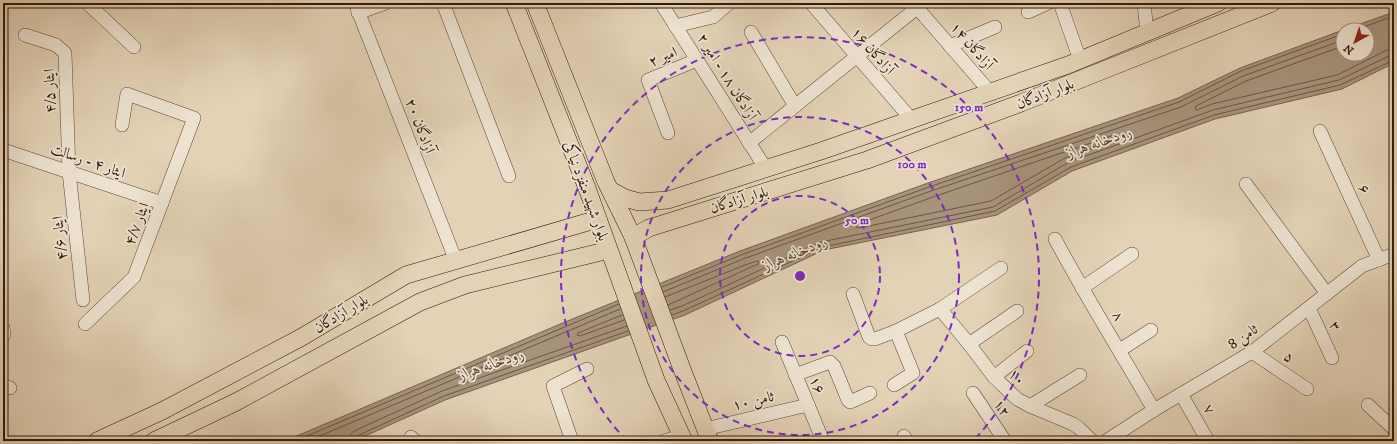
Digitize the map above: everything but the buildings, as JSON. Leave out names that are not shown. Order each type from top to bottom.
[{"type":"main road","name":"بلوار شهید منفرد نیاکی","points":[[514,3],[587,188],[656,380],[683,439]]},
{"type":"main road","name":"بلوار شهید منفرد نیاکی","points":[[535,3],[610,190],[633,237],[708,435]]},
{"type":"main road","name":"بلوار آزادگان","points":[[610,190],[625,198],[639,202],[668,200],[830,148],[1080,60],[1218,3]]},
{"type":"main road","name":"بلوار آزادگان","points":[[633,237],[649,228],[867,160],[1021,103],[1272,3]]},
{"type":"main road","points":[[528,41],[534,43],[542,42],[547,33]]},
{"type":"main road","points":[[541,73],[547,65],[551,64],[555,64],[561,68]]},
{"type":"main road","points":[[830,148],[839,169]]},
{"type":"main road","name":"بلوار آزادگان","points":[[97,441],[162,411],[302,337],[406,275],[598,219]]},
{"type":"main road","name":"بلوار آزادگان","points":[[154,441],[236,402],[420,302],[466,285],[609,250]]},
{"type":"main road","points":[[456,261],[466,285]]},
{"type":"main road","points":[[683,439],[708,435]]},
{"type":"street","points":[[87,3],[134,47]]},
{"type":"street","points":[[356,8],[386,3]]},
{"type":"street","points":[[443,3],[509,176]]},
{"type":"street","name":"آزادگان ۱۸ - امیر ۲","points":[[661,3],[766,169]]},
{"type":"street","points":[[675,26],[713,17],[729,3]]},
{"type":"street","name":"آزادگان ۱۶","points":[[811,3],[912,120]]},
{"type":"street","points":[[1028,12],[1048,3]]},
{"type":"street","points":[[1060,3],[1080,60]]},
{"type":"street","points":[[1144,3],[1148,32]]},
{"type":"street","points":[[749,143],[857,56],[918,4]]},
{"type":"street","name":"آزادگان ۱۴","points":[[918,4],[950,46],[990,92]]},
{"type":"street","name":"آزادگان ۲۰","points":[[356,8],[456,261]]},
{"type":"street","points":[[950,46],[995,27]]},
{"type":"street","points":[[751,32],[795,106]]},
{"type":"street","name":"ایثار ۴/۵","points":[[25,35],[56,45],[65,52],[69,172]]},
{"type":"street","name":"امیر ۲","points":[[668,133],[648,80],[697,60]]},
{"type":"street","name":"ایثار ۴/۷","points":[[85,324],[134,277],[194,118],[127,94],[122,125]]},
{"type":"street","name":"۶","points":[[1320,131],[1379,260]]},
{"type":"street","name":"ایثار ۴ - رسالت","points":[[3,150],[162,203]]},
{"type":"street","name":"ایثار ۴/۶","points":[[69,172],[83,300]]},
{"type":"street","points":[[1246,184],[1327,294]]},
{"type":"street","name":"۸","points":[[1055,239],[1154,410]]},
{"type":"street","points":[[1082,288],[1132,254]]},
{"type":"street","name":"ثامن 8","points":[[1112,439],[1154,410],[1252,352],[1362,266],[1394,254]]},
{"type":"street","points":[[853,294],[869,337],[875,339],[896,331],[940,309],[1001,268]]},
{"type":"street","name":"۳","points":[[1309,308],[1332,358]]},
{"type":"street","name":"۱۰","points":[[940,309],[994,377],[1017,399],[1073,424],[1092,441]]},
{"type":"street","points":[[969,344],[1017,311]]},
{"type":"street","points":[[3,328],[4,336]]},
{"type":"street","points":[[1120,350],[1151,330]]},
{"type":"street","points":[[894,385],[913,373],[896,331]]},
{"type":"street","name":"۱۶","points":[[782,342],[823,441]]},
{"type":"street","points":[[994,377],[1027,352]]},
{"type":"street","name":"۵","points":[[1252,352],[1307,389]]},
{"type":"street","points":[[795,375],[830,362],[834,366],[850,402],[870,393]]},
{"type":"street","points":[[572,441],[553,386],[587,369]]},
{"type":"street","points":[[1030,406],[1080,375]]},
{"type":"street","name":"۱۲","points":[[973,393],[1004,441]]},
{"type":"street","name":"۷","points":[[1181,394],[1208,441]]},
{"type":"street","name":"ثامن ۱۰","points":[[708,435],[808,405]]},
{"type":"street","points":[[1368,405],[1394,430]]},
{"type":"street","points":[[664,441],[683,439]]},
{"type":"water","name":"رودخانه هراز","points":[[1394,12],[1394,63],[1342,89],[1215,119],[1072,171],[997,215],[824,250],[685,315],[445,400],[354,441],[285,441],[565,322],[740,251],[928,183],[1178,98],[1240,68],[1335,33],[1335,62],[1375,62],[1375,22],[1366,22]]}]
